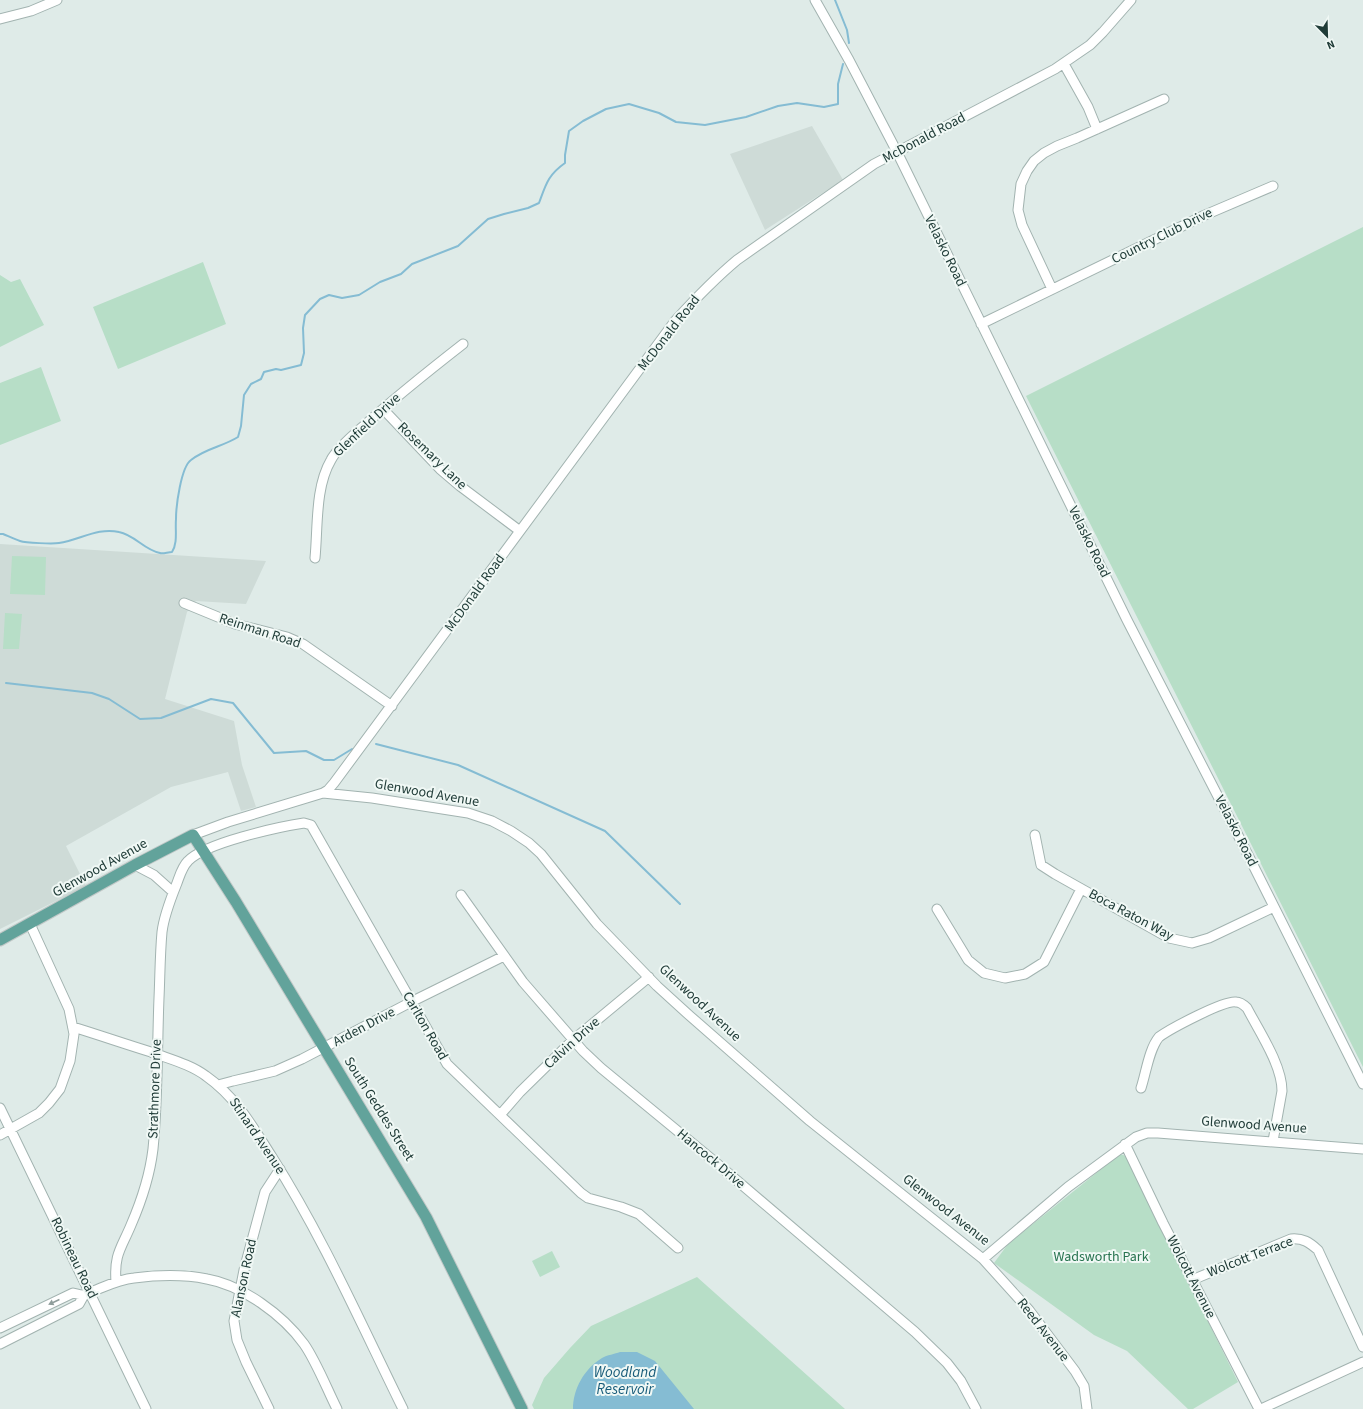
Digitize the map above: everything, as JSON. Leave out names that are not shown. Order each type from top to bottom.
[{"type":"main road","name":"South Geddes Street","points":[[193,835],[236,902],[426,1217],[522,1409]]},
{"type":"main road","name":"Glenwood Avenue","points":[[0,940],[135,865],[193,835]]},
{"type":"street","points":[[0,19],[32,11],[57,0]]},
{"type":"street","name":"Velasko Road","points":[[815,0],[849,60],[896,152],[1127,620],[1363,1084]]},
{"type":"street","name":"McDonald Road","points":[[323,793],[334,783],[392,706],[676,321],[699,293],[737,260],[874,164],[1064,64],[1090,45],[1131,0]]},
{"type":"street","points":[[1064,64],[1088,107],[1097,130]]},
{"type":"street","points":[[1052,289],[1022,224],[1018,210],[1021,184],[1030,166],[1044,153],[1057,146],[1097,130],[1164,99]]},
{"type":"street","name":"Country Club Drive","points":[[981,324],[1206,215],[1273,186]]},
{"type":"street","name":"Glenfield Drive","points":[[315,558],[320,491],[331,459],[350,438],[384,408],[463,344]]},
{"type":"street","name":"Rosemary Lane","points":[[384,408],[450,477],[520,531]]},
{"type":"street","name":"Reinman Road","points":[[184,603],[235,624],[287,637],[303,644],[392,706]]},
{"type":"street","name":"Glenwood Avenue","points":[[193,835],[228,822],[323,793],[372,798],[468,813],[492,821],[511,831],[529,843],[541,854],[597,924],[690,1016],[810,1121],[983,1259],[1068,1187],[1125,1144],[1136,1137],[1147,1133],[1273,1141],[1363,1149]]},
{"type":"street","name":"Carlton Road","points":[[203,851],[228,841],[260,832],[296,824],[304,823],[311,825],[447,1064],[581,1193],[588,1198],[621,1207],[638,1214],[678,1248]]},
{"type":"street","name":"Boca Raton Way","points":[[1035,835],[1041,865],[1169,938],[1192,943],[1209,938],[1274,908]]},
{"type":"street","name":"Strathmore Drive","points":[[116,1282],[115,1268],[118,1253],[132,1224],[148,1175],[152,1150],[156,1102],[162,931],[173,892],[182,868],[188,861],[203,851]]},
{"type":"street","points":[[135,865],[154,875],[173,892]]},
{"type":"street","points":[[937,909],[968,960],[984,973],[1005,978],[1025,974],[1044,962],[1081,889]]},
{"type":"street","name":"Hancock Drive","points":[[461,894],[523,982],[573,1040],[601,1068],[714,1161],[915,1332],[947,1363],[961,1381],[976,1409]]},
{"type":"street","points":[[0,1135],[39,1113],[49,1103],[60,1088],[70,1061],[74,1034],[69,1009],[30,924]]},
{"type":"street","name":"Arden Drive","points":[[218,1085],[233,1080],[275,1071],[302,1059],[411,1002],[504,956]]},
{"type":"street","name":"Calvin Drive","points":[[500,1115],[520,1092],[573,1040],[650,978]]},
{"type":"street","points":[[1141,1088],[1151,1053],[1155,1042],[1159,1037],[1197,1016],[1227,1002],[1236,1002],[1247,1008],[1268,1047],[1282,1084],[1273,1141]]},
{"type":"street","name":"Stinard Avenue","points":[[73,1027],[157,1055],[196,1070],[218,1085],[230,1096],[246,1115],[306,1214],[403,1409]]},
{"type":"street","name":"Robineau Road","points":[[0,1108],[87,1294],[146,1409]]},
{"type":"street","name":"Wolcott Avenue","points":[[1125,1144],[1192,1280],[1260,1409]]},
{"type":"street","name":"Alanson Road","points":[[269,1409],[246,1362],[236,1335],[234,1321],[244,1270],[265,1192],[280,1169]]},
{"type":"street","name":"Wolcott Terrace","points":[[1192,1280],[1291,1239],[1303,1239],[1318,1250],[1363,1347]]},
{"type":"street","name":"Reed Avenue","points":[[983,1259],[1029,1310],[1075,1371],[1084,1386],[1087,1409]]},
{"type":"street","points":[[0,1328],[73,1293],[87,1294],[116,1282],[131,1278],[182,1276],[208,1279],[240,1291],[268,1308],[287,1325],[304,1344],[337,1409]]},
{"type":"street","points":[[0,1344],[79,1304],[87,1294]]},
{"type":"street","points":[[1260,1409],[1363,1362]]},
{"type":"shaded area","points":[[812,126],[843,180],[765,230],[730,154]]},
{"type":"shaded area","points":[[0,544],[266,561],[246,604],[196,601],[187,612],[165,699],[234,721],[242,765],[256,807],[241,811],[228,772],[171,787],[66,846],[86,886],[0,929]]},
{"type":"green space","points":[[1363,227],[1363,1067],[1026,396]]},
{"type":"green space","points":[[203,262],[226,324],[118,369],[93,307]]},
{"type":"green space","points":[[0,275],[11,282],[20,279],[44,325],[0,347]]},
{"type":"green space","points":[[41,367],[61,421],[0,445],[0,383]]},
{"type":"green space","points":[[12,556],[46,557],[45,595],[10,594]]},
{"type":"green space","points":[[5,613],[22,614],[19,649],[3,649]]},
{"type":"green space","name":"Wadsworth Park","points":[[1120,1154],[1126,1156],[1238,1382],[1193,1409],[1188,1409],[1127,1351],[1094,1335],[994,1263],[1008,1244]]},
{"type":"green space","points":[[552,1251],[560,1267],[540,1277],[532,1261]]},
{"type":"green space","points":[[697,1277],[845,1409],[534,1409],[532,1405],[544,1378],[591,1326]]},
{"type":"water","name":"Woodland Reservoir","points":[[620,1352],[637,1352],[655,1361],[694,1409],[573,1409],[577,1387],[585,1374],[602,1358]]},
{"type":"waterway","points":[[835,0],[847,30],[849,43]]},
{"type":"waterway","points":[[0,534],[23,542],[56,543],[96,532],[111,531],[130,536],[154,551],[161,553],[172,552],[176,541],[176,513],[178,496],[184,470],[187,464],[202,453],[238,437],[241,426],[244,395],[251,384],[261,379],[264,372],[301,365],[304,353],[303,328],[305,315],[320,299],[329,295],[342,298],[359,295],[380,282],[401,274],[412,264],[458,246],[488,219],[528,208],[539,203],[548,180],[559,167],[565,163],[569,131],[583,121],[606,109],[629,104],[659,113],[676,122],[705,125],[746,117],[778,106],[797,103],[824,107],[838,104],[838,84],[843,64]]},
{"type":"waterway","points":[[6,683],[92,693],[109,699],[140,719],[161,718],[211,699],[233,703],[274,753],[306,751],[324,760],[334,760],[352,749]]},
{"type":"waterway","points":[[376,744],[458,765],[605,831],[680,904]]}]
